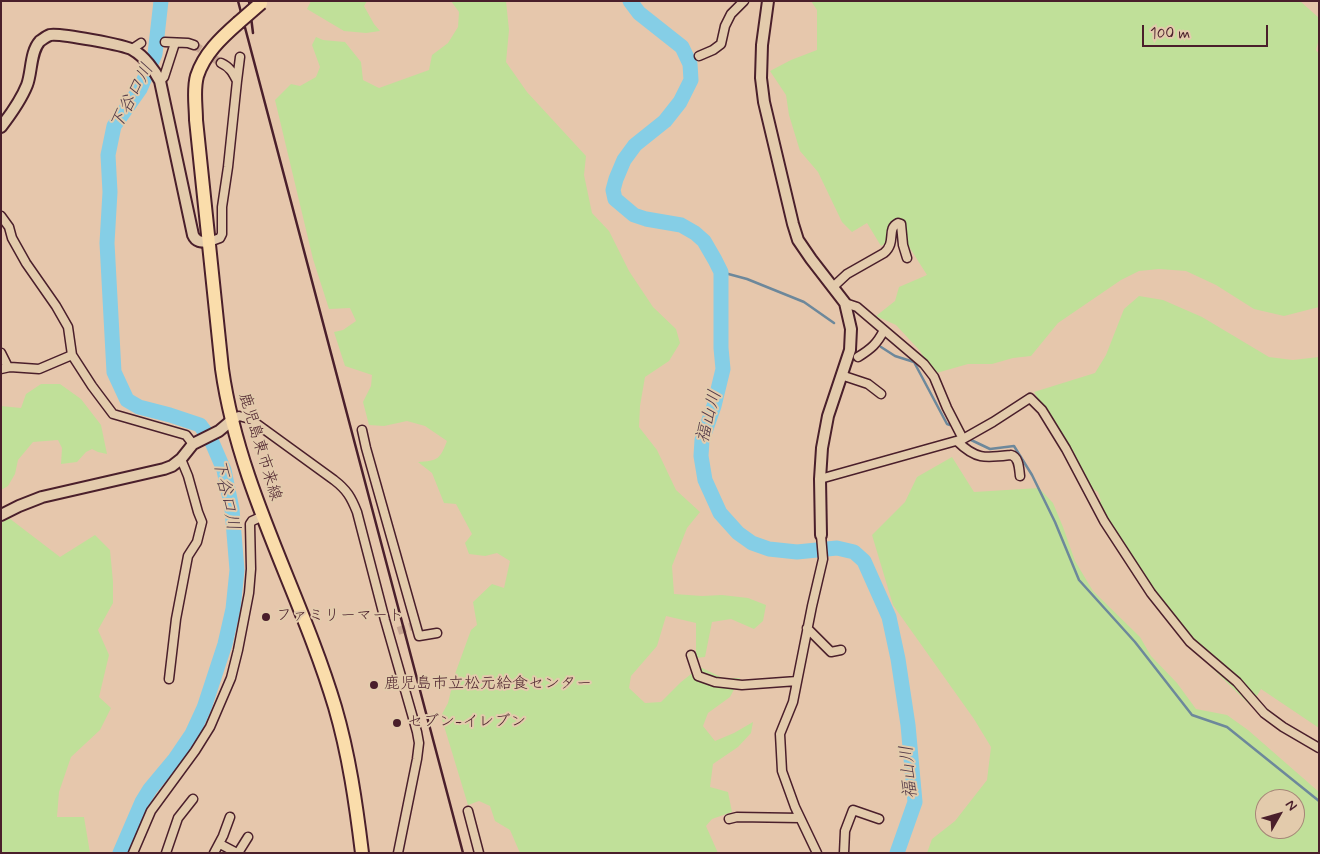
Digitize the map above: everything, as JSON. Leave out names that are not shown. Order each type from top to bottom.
[{"type":"main road","name":"鹿児島東市来線","points":[[262,2],[221,38],[210,51],[198,76],[195,91],[196,120],[222,369],[226,394],[244,465],[321,665],[335,708],[354,789],[362,853]]},
{"type":"street","points":[[699,56],[721,44],[725,26],[731,14],[744,1]]},
{"type":"street","points":[[768,1],[762,45],[761,78],[764,102],[793,224],[798,240],[845,303],[850,329],[850,350],[828,416],[822,448],[820,479],[822,559],[793,702],[780,734],[782,771],[794,807],[818,853]]},
{"type":"street","points":[[1,127],[24,94],[36,48],[39,42],[46,37],[59,35],[82,38],[137,49],[158,77],[193,235],[198,242],[209,242],[220,238],[222,234],[222,207],[240,57]]},
{"type":"street","points":[[165,42],[194,45]]},
{"type":"street","points":[[158,77],[164,77],[174,43]]},
{"type":"street","points":[[222,63],[228,66],[237,81]]},
{"type":"street","points":[[1,216],[9,227],[12,238],[26,263],[68,327],[72,354],[92,386],[113,414],[186,435],[196,442]]},
{"type":"street","points":[[833,288],[847,274],[890,249],[892,228],[898,223],[901,224],[902,244],[907,258]]},
{"type":"street","points":[[845,303],[857,307],[924,364],[934,378],[966,450],[988,458],[1014,456],[1017,459],[1020,476]]},
{"type":"street","points":[[858,357],[872,348],[884,330]]},
{"type":"street","points":[[1,353],[4,368],[39,370],[72,354]]},
{"type":"street","points":[[841,375],[868,384],[881,394]]},
{"type":"street","points":[[820,479],[960,440],[993,422],[1030,398],[1042,410],[1109,529],[1151,593],[1190,642],[1237,682],[1264,713],[1283,727],[1319,748]]},
{"type":"street","points":[[1,515],[42,497],[172,466],[181,460],[196,442],[219,431],[239,416],[250,419],[344,487],[352,499],[357,512],[419,743],[398,853]]},
{"type":"street","points":[[362,430],[419,636],[437,633]]},
{"type":"street","points":[[169,679],[176,619],[188,556],[197,542],[202,522],[181,460]]},
{"type":"street","points":[[143,853],[134,851],[151,811],[196,751],[210,727],[231,678],[249,593],[251,569],[250,524],[252,521],[263,516]]},
{"type":"street","points":[[807,628],[831,652],[841,650]]},
{"type":"street","points":[[389,634],[398,631]]},
{"type":"street","points":[[691,655],[698,676],[715,682],[742,685],[797,681]]},
{"type":"street","points":[[166,853],[178,818],[193,799]]},
{"type":"street","points":[[844,853],[845,831],[853,810],[880,819]]},
{"type":"street","points":[[468,811],[479,853]]},
{"type":"street","points":[[214,853],[220,844],[230,817]]},
{"type":"street","points":[[729,819],[737,817],[800,818]]},
{"type":"street","points":[[220,844],[238,853],[248,837]]},
{"type":"green space","points":[[311,1],[367,1],[364,6],[380,31],[366,33],[344,31],[307,9]]},
{"type":"green space","points":[[451,1],[506,1],[509,30],[506,62],[527,92],[586,156],[584,175],[592,213],[609,231],[629,271],[653,307],[676,329],[680,343],[669,361],[645,377],[640,406],[639,427],[657,450],[676,490],[700,512],[687,528],[672,566],[674,594],[722,595],[748,598],[766,605],[763,621],[754,629],[731,619],[712,622],[705,657],[696,658],[696,623],[666,616],[657,646],[631,676],[629,688],[645,703],[661,702],[681,682],[700,667],[723,678],[740,678],[730,697],[708,713],[703,726],[715,741],[753,722],[751,733],[738,747],[713,764],[710,787],[728,792],[732,812],[712,819],[706,826],[718,853],[520,853],[510,830],[495,821],[490,806],[479,801],[468,805],[441,716],[448,703],[455,674],[471,630],[477,625],[473,602],[492,584],[504,588],[510,561],[497,553],[485,556],[469,554],[465,543],[472,534],[456,504],[444,503],[432,473],[418,462],[437,458],[447,441],[425,426],[407,421],[384,426],[369,425],[363,402],[371,386],[372,375],[345,366],[334,332],[343,330],[356,321],[350,308],[329,309],[313,259],[275,100],[291,84],[300,86],[316,77],[320,67],[312,45],[316,37],[323,40],[345,42],[361,62],[363,80],[379,88],[429,70],[432,55],[448,43],[458,27],[459,12]]},
{"type":"green space","points":[[811,1],[1300,1],[1319,18],[1319,39],[1316,50],[1319,54],[1319,307],[1284,316],[1254,309],[1216,285],[1186,271],[1159,269],[1139,271],[1121,280],[1058,323],[1031,356],[1013,358],[992,364],[968,364],[933,374],[920,351],[896,325],[876,316],[895,301],[899,287],[927,275],[901,234],[881,246],[867,223],[852,232],[842,222],[818,172],[800,151],[789,115],[786,95],[770,71],[817,50],[817,10]]},
{"type":"green space","points":[[1139,296],[1163,300],[1202,317],[1269,357],[1293,360],[1319,357],[1319,728],[1261,689],[1251,706],[1207,663],[1146,592],[1092,506],[1101,501],[1098,492],[1084,484],[1062,439],[1034,392],[1095,373],[1106,355],[1124,309]]},
{"type":"green space","points":[[41,384],[60,384],[81,399],[101,425],[107,454],[92,449],[86,452],[77,462],[61,464],[62,448],[58,440],[33,442],[18,460],[15,474],[8,486],[1,490],[1,406],[21,408],[26,394]]},
{"type":"green space","points":[[952,457],[974,492],[1039,488],[1053,503],[1075,561],[1093,591],[1140,637],[1151,656],[1177,683],[1196,709],[1227,715],[1248,730],[1319,792],[1319,853],[927,853],[932,839],[955,821],[987,780],[991,747],[974,719],[893,605],[872,535],[905,502],[917,477]]},
{"type":"green space","points":[[9,518],[60,557],[95,535],[110,550],[113,603],[98,630],[109,655],[99,697],[111,708],[100,730],[71,757],[59,792],[57,817],[84,817],[90,853],[1,853],[1,523]]},
{"type":"waterway","name":"下谷口川","points":[[120,853],[142,802],[192,734],[204,708],[225,644],[233,609],[237,570],[232,509],[224,470],[211,440],[200,425],[139,407],[127,400],[114,372],[107,243],[110,192],[108,155],[114,126],[140,89],[155,54],[161,1]]},
{"type":"waterway","name":"福山川","points":[[630,1],[639,13],[682,47],[690,64],[691,80],[680,102],[665,121],[635,145],[624,160],[613,190],[615,199],[634,215],[681,225],[695,233],[704,241],[721,272],[721,348],[723,369],[714,406],[702,440],[701,456],[705,480],[720,513],[738,533],[752,543],[769,549],[797,552],[837,548],[854,552],[864,561],[889,617],[898,659],[908,725],[915,802],[897,853]]},
{"type":"waterway","points":[[721,272],[747,279],[804,302],[834,323]]},
{"type":"waterway","points":[[881,347],[895,356],[914,362],[947,424],[950,425]]},
{"type":"waterway","points":[[969,439],[990,449],[1014,446],[1032,475],[1055,522],[1079,580],[1135,642],[1192,715],[1227,727],[1319,801]]},
{"type":"tunnel","points":[[194,45],[221,63]]},
{"type":"tunnel","points":[[398,631],[416,625]]},
{"type":"railway","points":[[238,1],[463,853]]},
{"type":"railway","points":[[249,1],[253,33]]},
{"type":"place","name":"ファミリーマート","points":[[266,617]]},
{"type":"place","name":"鹿児島市立松元給食センター","points":[[374,685]]},
{"type":"place","name":"セブン-イレブン","points":[[397,723]]}]
